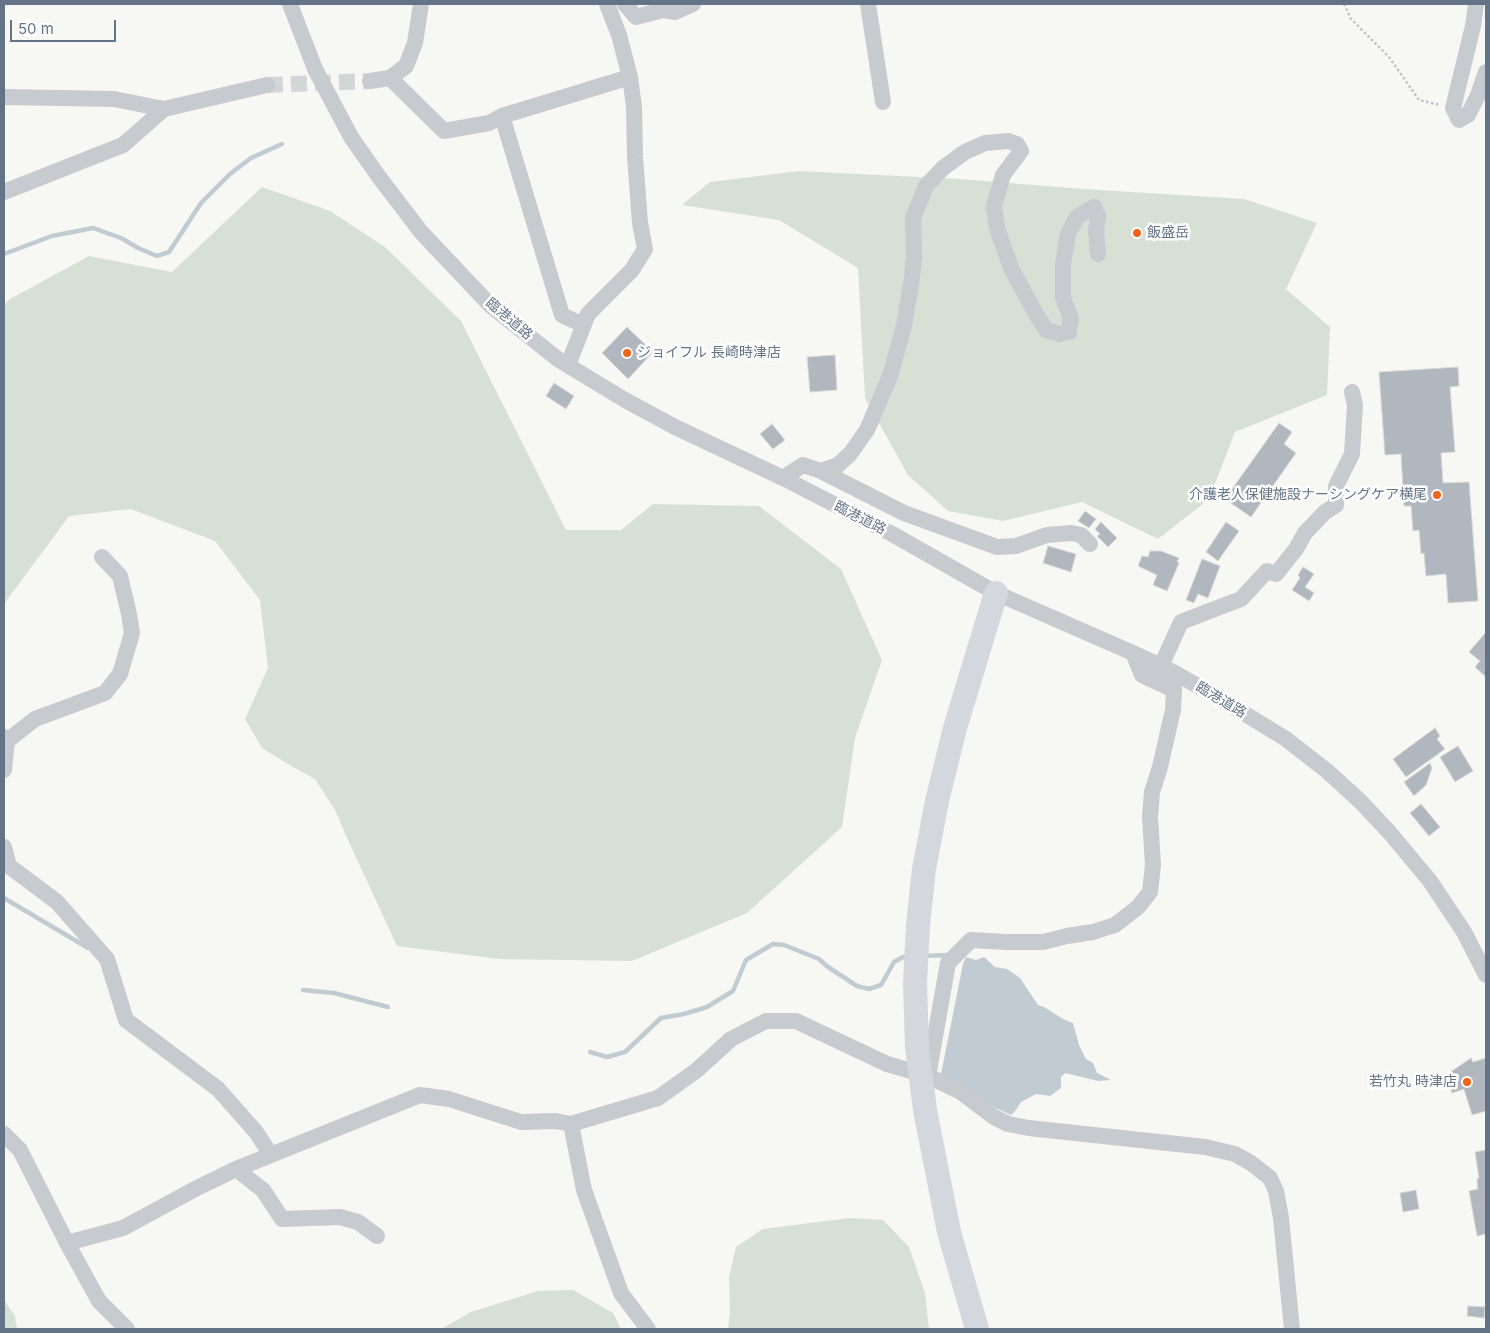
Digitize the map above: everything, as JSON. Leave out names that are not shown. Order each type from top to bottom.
[{"type":"highway","points":[[977,1329],[949,1232],[925,1110],[918,1047],[915,983],[918,925],[924,869],[937,801],[955,728],[996,593]]},
{"type":"street","name":"臨港道路","points":[[290,4],[315,69],[351,137],[378,177],[421,232],[491,306],[559,360],[625,400],[675,427],[783,478],[894,535],[996,593],[1161,666],[1216,696],[1286,739],[1360,801],[1390,833],[1430,881],[1464,932],[1486,975]]},
{"type":"street","points":[[370,81],[390,78],[406,66],[415,43],[421,4]]},
{"type":"street","points":[[568,364],[588,314],[632,270],[645,249],[640,223],[635,156],[634,107],[630,76],[619,35],[607,4]]},
{"type":"street","points":[[625,4],[636,17],[663,10],[675,12],[692,4]]},
{"type":"street","points":[[868,4],[883,102]]},
{"type":"street","points":[[1476,4],[1473,26],[1453,108],[1459,120],[1468,115],[1478,95],[1486,72]]},
{"type":"street","points":[[390,78],[444,131],[489,123],[502,116],[630,76]]},
{"type":"street","points":[[4,97],[114,98],[164,109],[267,86]]},
{"type":"street","points":[[4,192],[123,145],[164,109]]},
{"type":"street","points":[[502,116],[562,315],[584,325]]},
{"type":"street","points":[[821,471],[838,465],[850,454],[867,430],[890,376],[904,326],[912,278],[914,256],[913,218],[926,186],[943,168],[965,152],[985,143],[1008,141],[1017,144],[1021,151],[1003,174],[994,206],[997,228],[1011,268],[1046,330],[1059,334],[1069,332],[1071,318],[1063,298],[1062,264],[1068,234],[1077,217],[1094,207],[1098,216],[1096,230],[1098,254]]},
{"type":"street","points":[[1161,666],[1181,622],[1242,599],[1267,571],[1276,574],[1296,549],[1304,533],[1336,505],[1336,486],[1352,454],[1355,405],[1352,392]]},
{"type":"street","points":[[783,478],[803,465],[821,471],[904,513],[997,547],[1016,546],[1047,535],[1071,533],[1081,535],[1090,544]]},
{"type":"street","points":[[4,770],[5,739],[35,719],[105,693],[120,674],[132,633],[120,576],[102,557]]},
{"type":"street","points":[[928,1076],[948,963],[961,948],[971,940],[1043,942],[1093,932],[1115,925],[1138,907],[1150,892],[1153,865],[1150,817],[1152,792],[1160,767],[1173,710],[1174,690],[1142,675],[1134,653]]},
{"type":"street","points":[[4,847],[9,866],[57,902],[107,959],[126,1020],[218,1089],[256,1132],[271,1155]]},
{"type":"street","points":[[67,1243],[123,1228],[236,1169],[420,1095],[449,1099],[522,1122],[555,1121],[571,1124],[658,1098],[697,1070],[731,1039],[766,1021],[796,1021],[887,1064],[928,1076],[961,1092],[994,1117],[1008,1124],[1029,1128],[1205,1147],[1235,1154],[1251,1162],[1270,1178],[1276,1191],[1281,1218],[1292,1329]]},
{"type":"street","points":[[571,1124],[584,1190],[621,1293],[648,1329]]},
{"type":"street","points":[[4,1134],[20,1150],[67,1243],[100,1301],[127,1329]]},
{"type":"street","points":[[236,1169],[262,1190],[282,1219],[340,1218],[358,1222],[377,1236]]},
{"type":"path","points":[[1344,4],[1351,19],[1389,57],[1419,100],[1453,108]]},
{"type":"shaded area","points":[[799,171],[959,179],[1244,199],[1317,223],[1286,289],[1330,327],[1327,395],[1235,432],[1209,499],[1158,539],[1082,502],[1003,521],[948,511],[908,475],[865,398],[858,268],[779,220],[682,205],[710,182]]},
{"type":"shaded area","points":[[262,187],[330,211],[385,247],[461,321],[566,530],[621,530],[653,504],[759,506],[841,569],[882,660],[855,738],[842,827],[747,913],[632,961],[499,959],[397,946],[335,810],[315,779],[262,748],[245,719],[268,668],[260,600],[215,541],[131,509],[69,516],[4,604],[4,305],[10,299],[89,256],[172,272]]},
{"type":"shaded area","points":[[966,957],[976,960],[984,957],[995,967],[1007,969],[1020,978],[1038,1005],[1073,1023],[1079,1045],[1086,1059],[1093,1063],[1097,1073],[1111,1080],[1098,1081],[1065,1073],[1061,1077],[1061,1088],[1050,1096],[1036,1094],[1021,1102],[1011,1115],[996,1108],[941,1074]]},
{"type":"shaded area","points":[[850,1218],[883,1220],[909,1247],[925,1293],[929,1329],[728,1329],[730,1311],[729,1277],[736,1247],[763,1229]]},
{"type":"shaded area","points":[[573,1290],[613,1313],[621,1329],[441,1329],[471,1312],[538,1291]]},
{"type":"shaded area","points":[[4,1300],[15,1316],[17,1329],[4,1329]]},
{"type":"building","name":"ジョイフル 長崎時津店","points":[[627,327],[653,352],[628,379],[602,353]]},
{"type":"building","points":[[835,355],[837,390],[810,392],[807,357]]},
{"type":"building","name":"介護老人保健施設ナーシングケア横尾","points":[[1458,367],[1459,386],[1450,387],[1455,452],[1441,453],[1443,483],[1469,482],[1478,601],[1448,603],[1446,574],[1426,576],[1424,553],[1421,554],[1419,530],[1413,531],[1411,506],[1404,506],[1401,454],[1385,455],[1379,372]]},
{"type":"building","points":[[554,383],[574,396],[566,409],[546,396]]},
{"type":"building","points":[[1279,423],[1292,432],[1284,444],[1296,453],[1251,517],[1225,499]]},
{"type":"building","points":[[772,424],[785,440],[773,449],[760,434]]},
{"type":"building","points":[[1085,511],[1096,519],[1089,528],[1078,521]]},
{"type":"building","points":[[1101,522],[1117,538],[1108,547],[1097,536],[1100,534],[1095,529]]},
{"type":"building","points":[[1226,522],[1239,531],[1218,561],[1206,552]]},
{"type":"building","points":[[1048,546],[1076,554],[1071,572],[1043,563]]},
{"type":"building","points":[[1150,551],[1161,551],[1179,558],[1177,562],[1179,563],[1167,591],[1153,585],[1157,575],[1138,566],[1142,556],[1148,557]]},
{"type":"building","points":[[1202,559],[1220,566],[1208,598],[1198,594],[1194,603],[1186,600]]},
{"type":"building","points":[[1303,567],[1314,574],[1305,587],[1314,593],[1309,601],[1292,590],[1300,578],[1298,575]]},
{"type":"building","points":[[1486,632],[1486,677],[1475,667],[1480,661],[1469,652]]},
{"type":"building","points":[[1435,728],[1440,736],[1437,739],[1445,749],[1406,777],[1393,759]]},
{"type":"building","points":[[1458,746],[1473,771],[1455,782],[1440,757]]},
{"type":"building","points":[[1430,763],[1432,768],[1426,785],[1414,796],[1404,782]]},
{"type":"building","points":[[1421,804],[1440,827],[1429,836],[1410,813]]},
{"type":"building","name":"若竹丸 時津店","points":[[1471,1058],[1473,1062],[1486,1058],[1486,1111],[1472,1115],[1464,1089],[1452,1093],[1446,1075]]},
{"type":"building","points":[[1486,1150],[1486,1234],[1477,1236],[1469,1191],[1478,1189],[1477,1179],[1479,1178],[1475,1152]]},
{"type":"building","points":[[1416,1190],[1419,1209],[1403,1212],[1400,1193]]},
{"type":"building","points":[[1468,1306],[1485,1307],[1484,1318],[1467,1316]]},
{"type":"waterway","points":[[4,254],[52,236],[93,228],[121,238],[157,256],[169,252],[201,203],[230,174],[251,158],[282,144]]},
{"type":"waterway","points":[[4,898],[88,948]]},
{"type":"waterway","points":[[590,1052],[607,1057],[625,1052],[661,1018],[707,1007],[733,991],[746,960],[773,944],[784,945],[819,959],[857,986],[869,989],[881,985],[894,962],[903,957],[910,957]]},
{"type":"waterway","points":[[922,956],[949,955]]},
{"type":"waterway","points":[[303,990],[334,993],[388,1007]]},
{"type":"tunnel","points":[[267,85],[370,81]]},
{"type":"place","name":"飯盛岳","points":[[1137,233]]},
{"type":"place","name":"ジョイフル 長崎時津店","points":[[627,353]]},
{"type":"place","name":"介護老人保健施設ナーシングケア横尾","points":[[1437,495]]},
{"type":"place","name":"若竹丸 時津店","points":[[1467,1082]]}]
